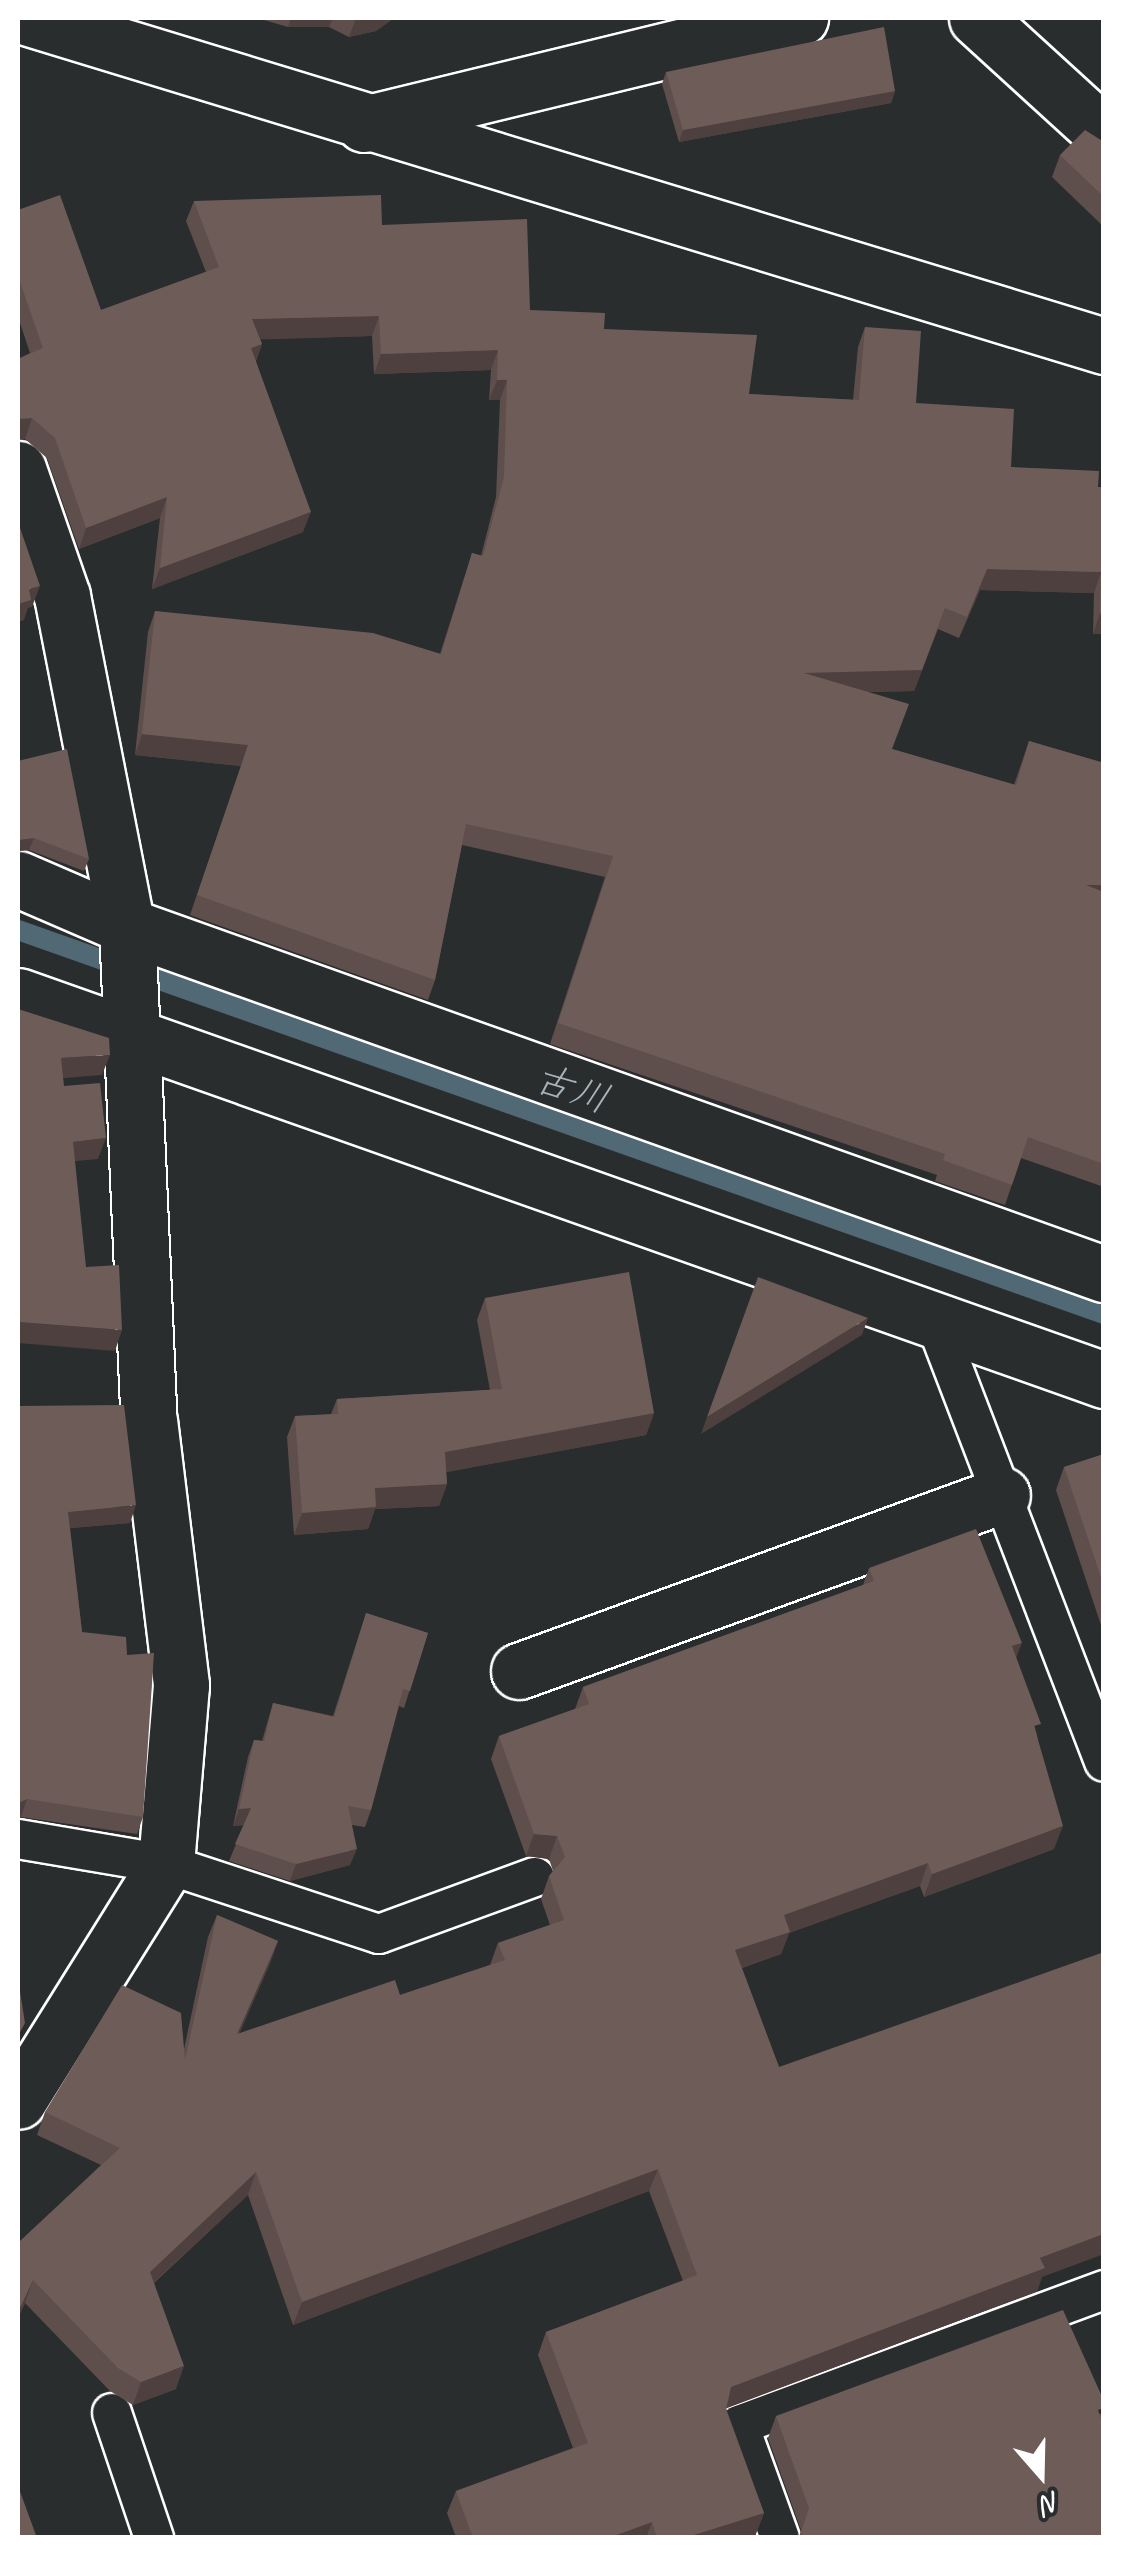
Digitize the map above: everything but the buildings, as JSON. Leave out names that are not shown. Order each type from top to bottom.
[{"type":"street","points":[[29,18],[364,124],[1104,346]]},
{"type":"street","points":[[364,124],[651,35],[800,18]]},
{"type":"street","points":[[977,18],[1104,134]]},
{"type":"street","points":[[18,469],[62,596],[128,936],[149,1420],[181,1685],[166,1864],[18,2101]]},
{"type":"street","points":[[18,879],[128,936],[1104,1274]]},
{"type":"street","points":[[18,996],[133,1018],[935,1321],[1104,1380]]},
{"type":"street","points":[[519,1671],[1002,1495]]},
{"type":"lane","points":[[935,1321],[1104,1762]]},
{"type":"lane","points":[[18,1839],[166,1864],[380,1934],[535,1877]]},
{"type":"lane","points":[[780,2538],[738,2425],[1104,2290]]},
{"type":"lane","points":[[112,2413],[154,2538]]},
{"type":"waterway","name":"古川","points":[[18,930],[1104,1314]]}]
